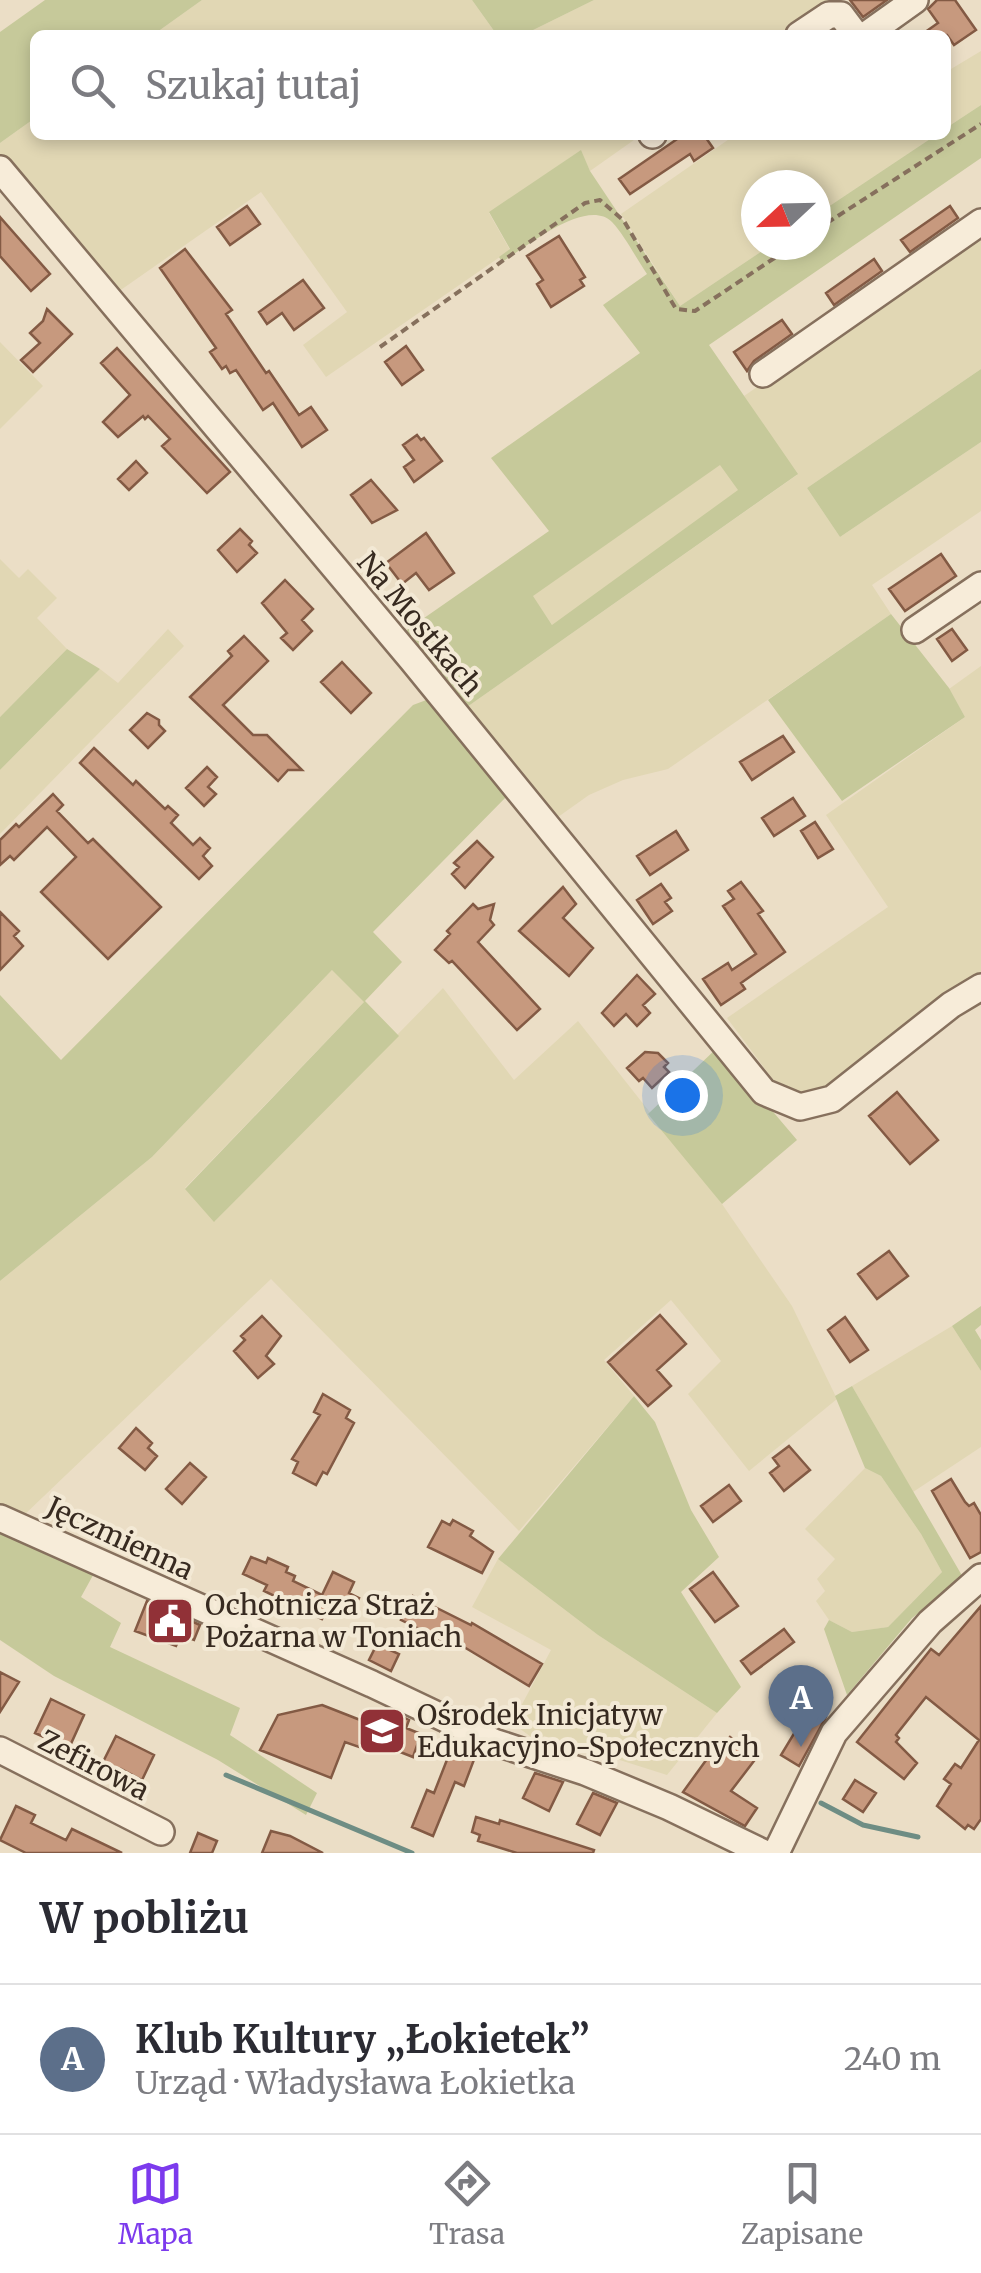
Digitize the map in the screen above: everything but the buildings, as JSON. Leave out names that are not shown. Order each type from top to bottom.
[{"type":"street","points":[[872,30],[916,0]]},
{"type":"street","points":[[808,30],[830,15],[842,15],[852,30]]},
{"type":"street","name":"Na Mostkach","points":[[0,169],[412,660],[764,1092],[800,1107],[832,1099],[951,1005],[981,987]]},
{"type":"street","points":[[763,374],[981,222]]},
{"type":"street","points":[[915,630],[981,585]]},
{"type":"street","name":"Jęczmienna","points":[[0,1518],[494,1742],[615,1784],[764,1853]]},
{"type":"street","points":[[776,1853],[802,1794],[843,1721],[930,1622],[981,1577]]},
{"type":"street","name":"Zefirowa","points":[[0,1750],[161,1832]]},
{"type":"path","points":[[831,220],[981,124]]},
{"type":"path","points":[[380,347],[585,202],[600,200],[624,221],[676,309],[694,310],[771,260]]},
{"type":"shaded area","points":[[202,0],[472,0],[493,30],[160,30]]},
{"type":"shaded area","points":[[594,0],[829,2],[789,30],[533,30]]},
{"type":"shaded area","points":[[981,51],[981,105],[951,125],[951,69]]},
{"type":"shaded area","points":[[30,122],[30,140],[634,140],[590,171],[580,151],[489,213],[510,250],[326,377],[303,345],[347,312],[261,192],[115,294],[0,157],[0,143]]},
{"type":"shaded area","points":[[728,140],[928,140],[831,205],[831,170],[741,170],[741,260],[749,260],[680,306],[621,214]]},
{"type":"shaded area","points":[[981,233],[981,369],[807,488],[840,537],[981,442],[981,511],[872,585],[891,614],[668,769],[623,780],[589,795],[558,817],[467,707],[797,475],[744,396]]},
{"type":"shaded area","points":[[0,342],[43,386],[0,429]]},
{"type":"shaded area","points":[[720,464],[739,490],[553,626],[532,596]]},
{"type":"shaded area","points":[[0,559],[19,578],[28,569],[57,598],[37,618],[67,649],[0,717]]},
{"type":"shaded area","points":[[168,629],[184,646],[0,834],[0,770],[100,669],[118,683]]},
{"type":"shaded area","points":[[981,666],[981,979],[824,1094],[799,1098],[780,1089],[727,1018],[888,907],[826,815],[965,717],[949,689]]},
{"type":"shaded area","points":[[333,969],[365,1001],[185,1188],[215,1221],[443,988],[514,1080],[578,1021],[722,1204],[792,1306],[837,1399],[749,1471],[688,1394],[721,1361],[671,1300],[604,1360],[634,1396],[519,1531],[271,1279],[21,1518],[0,1507],[0,1281],[152,1157]]},
{"type":"shaded area","points":[[952,1326],[981,1371],[981,1447],[913,1492],[852,1386]]},
{"type":"shaded area","points":[[865,1468],[881,1476],[942,1572],[888,1627],[852,1632],[829,1620],[816,1601],[825,1591],[817,1579],[835,1559],[805,1529]]},
{"type":"shaded area","points":[[498,1559],[598,1635],[717,1713],[667,1775],[544,1736],[538,1742],[512,1723],[551,1650],[472,1607]]},
{"type":"green space","points":[[45,0],[202,0],[160,30],[30,30],[30,122],[0,143],[0,32]]},
{"type":"green space","points":[[472,0],[594,0],[533,30],[493,30]]},
{"type":"green space","points":[[981,105],[981,158],[709,345],[798,474],[467,707],[404,632],[549,531],[491,458],[640,353],[603,305],[647,274],[617,228],[601,216],[572,220],[502,262],[499,257],[510,249],[489,212],[581,150],[590,171],[680,306],[749,260],[831,260],[831,205],[928,140],[951,140],[951,125]],"holes":[[[720,465],[738,490],[552,625],[533,596]]]},
{"type":"green space","points":[[981,369],[981,442],[840,537],[807,488]]},
{"type":"green space","points":[[891,614],[949,688],[965,717],[842,801],[768,700]]},
{"type":"green space","points":[[67,649],[100,669],[0,770],[0,717]]},
{"type":"green space","points":[[429,699],[514,789],[373,932],[402,962],[365,1001],[399,1036],[214,1222],[185,1189],[364,1002],[332,970],[152,1157],[0,1281],[0,995],[61,1060],[413,705]]},
{"type":"green space","points":[[718,1047],[797,1140],[722,1204],[648,1114]]},
{"type":"green space","points":[[981,1306],[981,1325],[975,1330],[981,1340],[981,1371],[952,1326]]},
{"type":"green space","points":[[852,1386],[964,1579],[912,1618],[847,1695],[824,1629],[829,1620],[852,1632],[888,1627],[942,1572],[881,1476],[865,1468],[835,1396]]},
{"type":"green space","points":[[634,1396],[655,1422],[691,1510],[719,1557],[681,1592],[741,1687],[717,1713],[598,1635],[498,1559]]},
{"type":"green space","points":[[0,1531],[97,1568],[81,1597],[121,1623],[110,1647],[240,1708],[230,1735],[317,1793],[306,1815],[218,1760],[54,1676],[0,1640]]},
{"type":"waterway","points":[[226,1775],[412,1853]]},
{"type":"waterway","points":[[821,1803],[863,1825],[918,1837]]},
{"type":"place","name":"Ochotnicza Straż Pożarna w Toniach","points":[[170,1621]]},
{"type":"place","name":"Ośrodek Inicjatyw Edukacyjno-Społecznych","points":[[382,1731]]},
{"type":"place","name":"Klub Kultury „Łokietek”","points":[[801,1747]]}]
